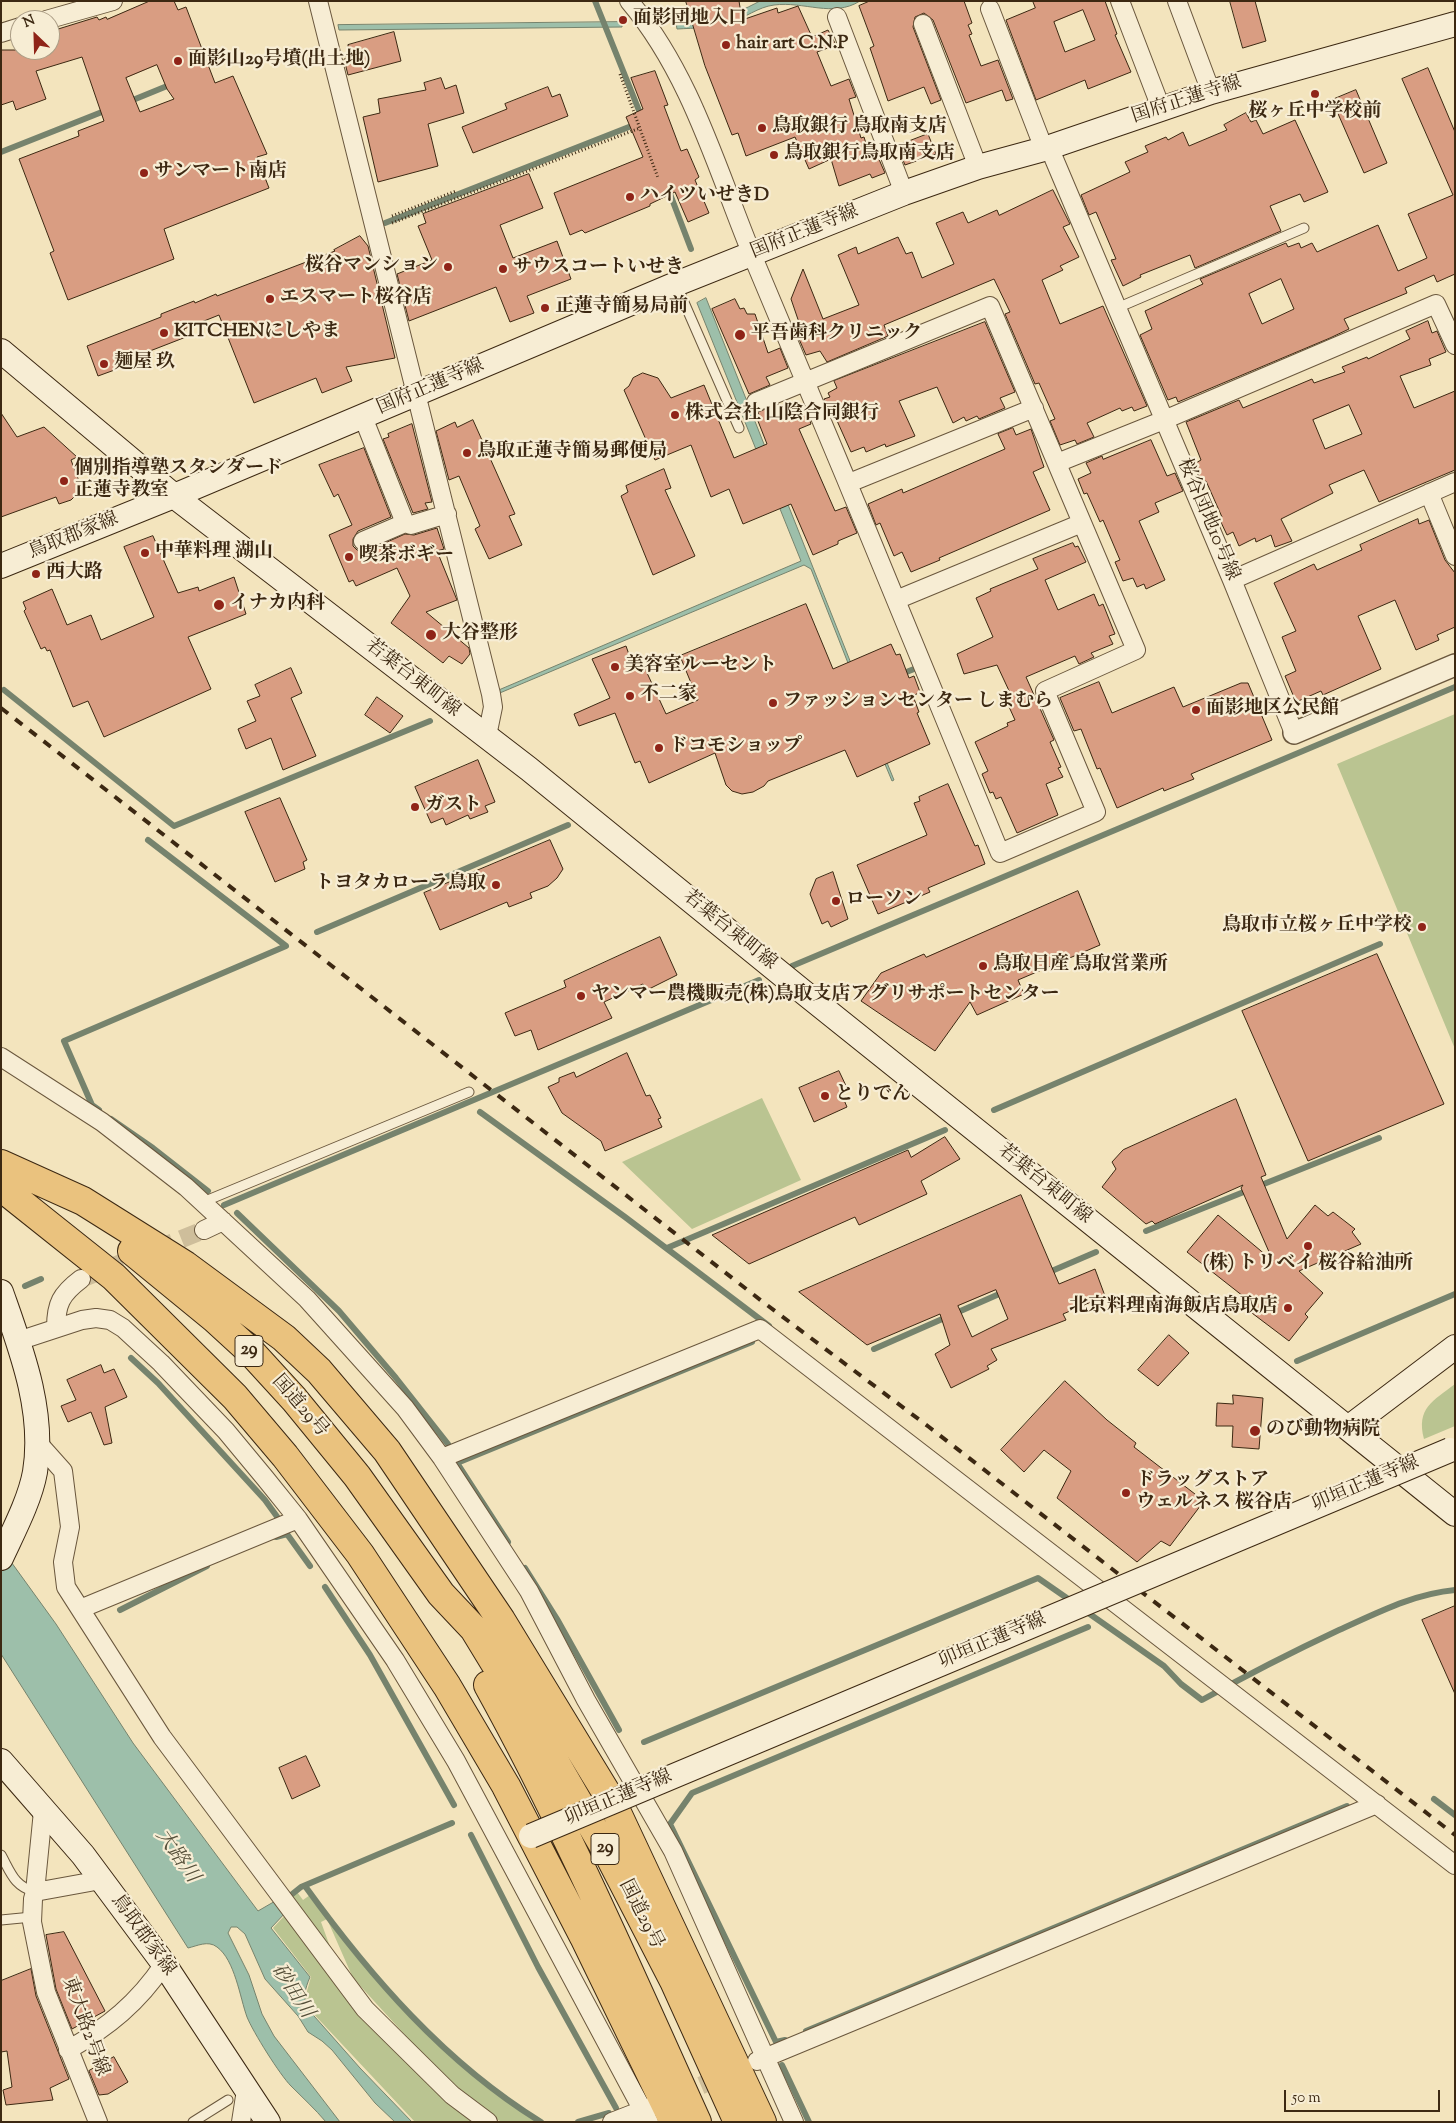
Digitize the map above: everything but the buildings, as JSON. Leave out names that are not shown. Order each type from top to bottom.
[{"type":"highway","points":[[1,1164],[83,1201],[185,1266],[284,1338],[318,1371],[387,1451],[501,1620],[612,1802],[762,2122]]},
{"type":"highway","name":"国道29号","points":[[1,1164],[116,1238],[170,1280],[251,1352],[294,1399],[357,1476],[441,1594],[474,1629],[552,1757],[610,1857],[674,1981],[738,2122]]},
{"type":"highway","points":[[1,1187],[120,1283],[234,1397],[284,1456],[360,1554],[447,1686],[506,1786],[652,2072],[655,2115]]},
{"type":"highway","name":"国道29号","points":[[441,1594],[463,1640],[532,1765],[583,1869],[697,2122]]},
{"type":"main road","name":"国府正蓮寺線","points":[[174,496],[676,284],[904,193],[978,167],[1046,148],[1211,92],[1455,24]]},
{"type":"main road","name":"若葉台東町線","points":[[1,351],[174,496],[487,736],[1455,1514]]},
{"type":"main road","name":"鳥取郡家線","points":[[1,566],[174,496]]},
{"type":"main road","points":[[1,1292],[18,1341],[38,1426],[34,1474],[16,1527],[1,1558]]},
{"type":"main road","points":[[1348,1428],[1455,1347]]},
{"type":"main road","name":"卯垣正蓮寺線","points":[[531,1836],[1453,1449]]},
{"type":"main road","name":"鳥取郡家線","points":[[1,1761],[43,1811],[84,1855],[164,1964],[237,2095],[268,2122]]},
{"type":"street","points":[[60,16],[113,1]]},
{"type":"street","points":[[318,1],[491,694],[493,707],[487,736]]},
{"type":"street","points":[[629,1],[672,62],[700,123],[752,254],[807,382],[849,483],[1000,853],[1096,812],[1045,690],[1136,650],[990,306],[807,382],[756,402]]},
{"type":"street","points":[[1120,1],[1161,108]]},
{"type":"street","points":[[1176,1],[1211,92]]},
{"type":"street","name":"桜谷団地10号線","points":[[990,9],[1046,148],[1117,308],[1294,732],[1455,665]]},
{"type":"street","points":[[837,17],[904,193]]},
{"type":"street","points":[[922,24],[978,167]]},
{"type":"street","points":[[1057,463],[1164,420],[1436,304],[1455,345]]},
{"type":"street","points":[[849,483],[1034,408]]},
{"type":"street","points":[[362,417],[405,523]]},
{"type":"street","points":[[1232,580],[1455,482]]},
{"type":"street","points":[[1429,493],[1455,556]]},
{"type":"street","points":[[363,542],[405,523],[411,525],[447,514]]},
{"type":"street","points":[[896,600],[1082,522]]},
{"type":"street","points":[[1,1057],[102,1122],[223,1220],[307,1299],[405,1408],[442,1458],[529,1592],[586,1700],[673,1851],[762,2059],[794,2122]]},
{"type":"street","points":[[204,1230],[223,1220]]},
{"type":"street","points":[[56,1328],[56,1311],[65,1291],[81,1280]]},
{"type":"street","points":[[18,1341],[56,1328],[96,1318],[110,1320],[123,1328],[161,1363],[226,1431],[298,1519],[394,1660],[456,1761],[655,2115],[612,2122]]},
{"type":"street","points":[[442,1458],[760,1329],[1455,1865]]},
{"type":"street","points":[[38,1443],[63,1470],[70,1528],[63,1562],[66,1587],[162,1737],[365,2008],[452,2095],[488,2122]]},
{"type":"street","points":[[80,1609],[298,1519]]},
{"type":"street","points":[[762,2059],[1377,1804]]},
{"type":"street","name":"東大路2号線","points":[[43,1811],[32,1917],[46,1992],[98,2122]]},
{"type":"street","points":[[36,1892],[101,1880]]},
{"type":"street","points":[[68,2050],[110,2024],[148,1989],[164,1964]]},
{"type":"street","points":[[237,2095],[241,2122]]},
{"type":"lane","points":[[1117,308],[1304,228]]},
{"type":"lane","points":[[676,284],[739,428]]},
{"type":"lane","points":[[202,1202],[468,1092]]},
{"type":"lane","points":[[1,1855],[15,1881],[24,1889],[36,1892]]},
{"type":"lane","points":[[1,1920],[32,1917]]},
{"type":"lane","points":[[193,2122],[237,2095]]},
{"type":"path","points":[[620,74],[658,178]]},
{"type":"path","points":[[374,226],[640,128]]},
{"type":"path","points":[[374,226],[456,191]]},
{"type":"shaded area","name":"鳥取市立桜ヶ丘中学校","points":[[1455,714],[1455,1049],[1337,764]]},
{"type":"shaded area","points":[[762,1098],[801,1180],[692,1229],[622,1162]]},
{"type":"shaded area","points":[[1455,1384],[1455,1426],[1424,1439],[1422,1420],[1424,1412],[1433,1401]]},
{"type":"shaded area","points":[[297,1892],[303,1900],[310,1895],[388,1990],[443,2047],[505,2099],[539,2122],[502,2122],[490,2116],[437,2070],[353,1978],[327,1919],[321,1922],[336,1963],[288,1898]]},
{"type":"shaded area","points":[[287,1913],[341,1984],[337,1987],[389,2046],[427,2083],[476,2122],[415,2122],[309,2009],[305,1998],[311,1977],[273,1928]]},
{"type":"water","points":[[760,1],[860,1],[850,6],[829,9],[785,4],[774,5],[724,24],[677,29],[676,23],[720,18],[738,12]]},
{"type":"water","points":[[622,22],[622,27],[339,30],[338,25]]},
{"type":"water","points":[[706,298],[862,691],[862,701],[894,780],[892,781],[859,702],[859,691],[811,569],[804,565],[495,695],[494,692],[801,561],[697,303]]},
{"type":"water","points":[[1,1548],[56,1624],[133,1743],[258,1911],[277,1900],[286,1912],[271,1928],[310,1977],[305,1992],[307,2008],[360,2068],[412,2122],[395,2122],[375,2103],[332,2050],[308,2032],[298,2016],[265,1979],[245,1934],[237,1927],[231,1927],[228,1933],[249,1975],[262,2014],[274,2036],[340,2122],[326,2122],[286,2080],[261,2043],[247,2017],[233,1970],[223,1953],[217,1947],[210,1944],[188,1948],[1,1654]]},
{"type":"waterway","points":[[595,1],[642,118]]},
{"type":"waterway","points":[[128,102],[172,84]]},
{"type":"waterway","points":[[1,152],[107,110]]},
{"type":"waterway","points":[[385,223],[634,125]]},
{"type":"waterway","points":[[667,186],[691,249]]},
{"type":"waterway","points":[[899,675],[914,669]]},
{"type":"waterway","points":[[792,966],[1455,687]]},
{"type":"waterway","points":[[4,690],[174,826],[430,721]]},
{"type":"waterway","points":[[317,932],[568,825]]},
{"type":"waterway","points":[[99,1110],[92,1105],[64,1041],[286,946],[148,840]]},
{"type":"waterway","points":[[994,1110],[1380,944]]},
{"type":"waterway","points":[[224,1205],[759,980]]},
{"type":"waterway","points":[[480,1112],[625,1217],[769,1326]]},
{"type":"waterway","points":[[111,1119],[153,1148],[208,1191]]},
{"type":"waterway","points":[[667,1248],[945,1130]]},
{"type":"waterway","points":[[1146,1231],[1379,1138]]},
{"type":"waterway","points":[[237,1213],[339,1311],[396,1378],[448,1444]]},
{"type":"waterway","points":[[1047,1273],[1096,1252]]},
{"type":"waterway","points":[[25,1286],[41,1279]]},
{"type":"waterway","points":[[874,1349],[1006,1291]]},
{"type":"waterway","points":[[1297,1361],[1455,1294]]},
{"type":"waterway","points":[[508,1542],[457,1463],[752,1342]]},
{"type":"waterway","points":[[131,1358],[158,1383],[265,1500],[278,1518]]},
{"type":"waterway","points":[[276,1537],[287,1534],[310,1566]]},
{"type":"waterway","points":[[120,1610],[207,1566]]},
{"type":"waterway","points":[[525,1568],[557,1619],[619,1730]]},
{"type":"waterway","points":[[644,1742],[1038,1578],[1074,1603]]},
{"type":"waterway","points":[[325,1587],[370,1655],[454,1805]]},
{"type":"waterway","points":[[1084,1610],[1164,1666],[1181,1684],[1202,1700],[1287,1655],[1381,1611],[1424,1596],[1455,1590]]},
{"type":"waterway","points":[[785,2040],[776,2042],[670,1824],[692,1793],[1088,1627]]},
{"type":"waterway","points":[[1434,1799],[1455,1815]]},
{"type":"waterway","points":[[806,2031],[1347,1806]]},
{"type":"waterway","points":[[286,1899],[301,1887],[452,1823]]},
{"type":"waterway","points":[[471,1835],[538,1967],[616,2108]]},
{"type":"waterway","points":[[305,1886],[356,1953],[411,2016],[473,2073],[506,2099],[541,2122]]},
{"type":"waterway","points":[[782,2065],[809,2122]]},
{"type":"waterway","points":[[578,2122],[609,2113]]},
{"type":"tunnel","points":[[81,1279],[204,1230]]},
{"type":"tunnel","points":[[676,2096],[726,2075]]},
{"type":"railway","points":[[1,708],[763,1302],[929,1427],[1455,1835]]},
{"type":"place","name":"面影団地入口","points":[[623,20]]},
{"type":"place","name":"hair art C.N.P","points":[[726,45]]},
{"type":"place","name":"面影山29号墳(出土地)","points":[[178,61]]},
{"type":"place","name":"桜ヶ丘中学校前","points":[[1315,94]]},
{"type":"place","name":"鳥取銀行 鳥取南支店","points":[[762,128]]},
{"type":"place","name":"鳥取銀行鳥取南支店","points":[[774,155]]},
{"type":"place","name":"サンマート南店","points":[[144,173]]},
{"type":"place","name":"ハイツいせきD","points":[[630,197]]},
{"type":"place","name":"桜谷マンション","points":[[448,267]]},
{"type":"place","name":"サウスコートいせき","points":[[503,269]]},
{"type":"place","name":"エスマート桜谷店","points":[[270,299]]},
{"type":"place","name":"正蓮寺簡易局前","points":[[545,308]]},
{"type":"place","name":"KITCHENにしやま","points":[[164,333]]},
{"type":"place","name":"平吾歯科クリニック","points":[[740,335]]},
{"type":"place","name":"麺屋 玖","points":[[104,364]]},
{"type":"place","name":"株式会社 山陰合同銀行","points":[[675,415]]},
{"type":"place","name":"鳥取正蓮寺簡易郵便局","points":[[467,453]]},
{"type":"place","name":"個別指導塾スタンダード 正蓮寺教室","points":[[64,481]]},
{"type":"place","name":"中華料理 湖山","points":[[145,553]]},
{"type":"place","name":"喫茶ボギー","points":[[349,557]]},
{"type":"place","name":"西大路","points":[[36,574]]},
{"type":"place","name":"イナカ内科","points":[[219,605]]},
{"type":"place","name":"大谷整形","points":[[431,635]]},
{"type":"place","name":"美容室ルーセント","points":[[615,667]]},
{"type":"place","name":"不二家","points":[[630,696]]},
{"type":"place","name":"ファッションセンター しまむら","points":[[773,703]]},
{"type":"place","name":"面影地区公民館","points":[[1196,710]]},
{"type":"place","name":"ドコモショップ","points":[[659,748]]},
{"type":"place","name":"ガスト","points":[[415,807]]},
{"type":"place","name":"トヨタカローラ鳥取","points":[[496,885]]},
{"type":"place","name":"ローソン","points":[[836,901]]},
{"type":"place","name":"鳥取市立桜ヶ丘中学校","points":[[1422,927]]},
{"type":"place","name":"鳥取日産 鳥取営業所","points":[[983,966]]},
{"type":"place","name":"ヤンマー農機販売(株)鳥取支店アグリサポートセンター","points":[[581,996]]},
{"type":"place","name":"とりでん","points":[[825,1096]]},
{"type":"place","name":"(株) トリベイ 桜谷給油所","points":[[1308,1246]]},
{"type":"place","name":"北京料理南海飯店鳥取店","points":[[1288,1308]]},
{"type":"place","name":"のび動物病院","points":[[1255,1431]]},
{"type":"place","name":"ドラッグストア ウェルネス 桜谷店","points":[[1126,1493]]},
{"type":"water label","name":"大路川","points":[[176,1857]]},
{"type":"water label","name":"砂田川","points":[[291,1992]]}]
